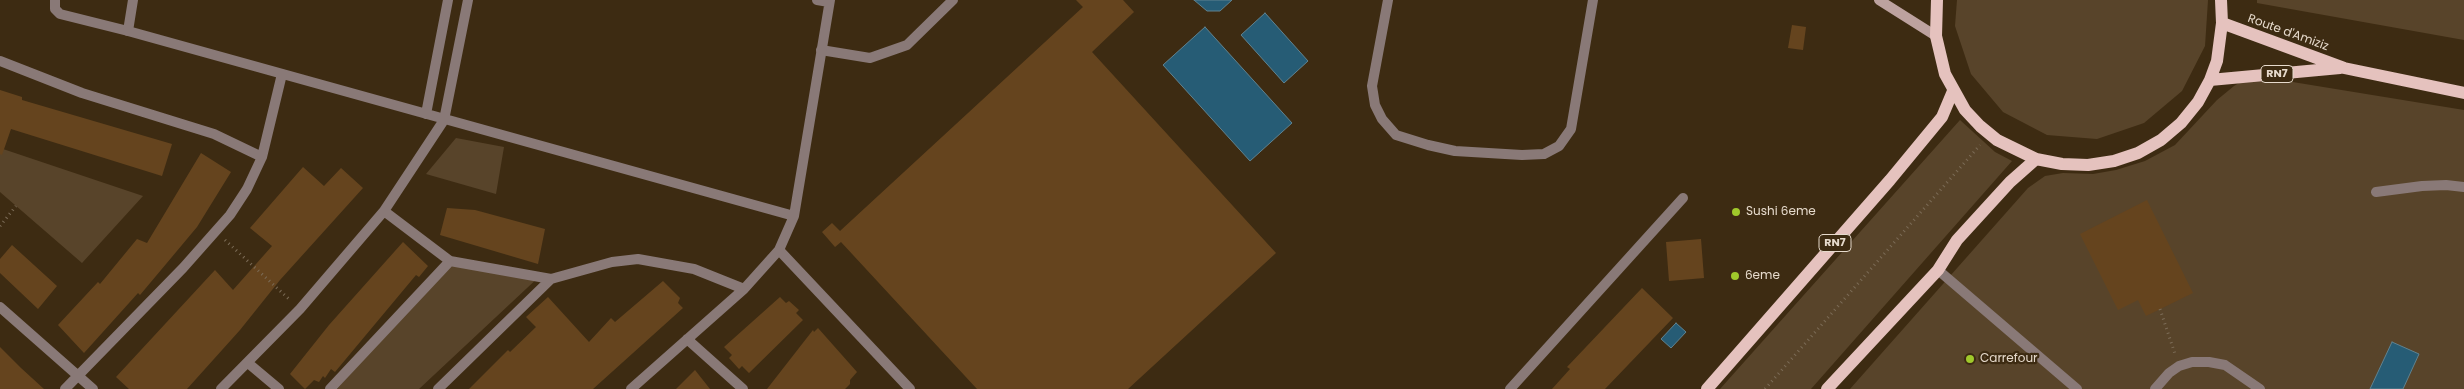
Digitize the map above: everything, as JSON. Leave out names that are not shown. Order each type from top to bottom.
[{"type":"main road","points":[[1879,0],[1936,36]]},
{"type":"main road","points":[[1937,0],[1936,36],[1945,74],[1953,91],[1966,110],[1986,130],[2016,151],[2036,159],[2062,164],[2088,165],[2114,161],[2138,152],[2161,140],[2181,123],[2198,102],[2210,80],[2217,61],[2222,23],[2221,0]]},
{"type":"main road","name":"Route d'Amiziz","points":[[2222,23],[2344,68],[2464,93]]},
{"type":"main road","name":"Route d'Amiziz","points":[[2210,80],[2344,68]]},
{"type":"main road","name":"RN7","points":[[1707,389],[1942,118],[1953,91]]},
{"type":"main road","points":[[1827,389],[1938,270],[1957,240],[2010,182],[2036,159]]},
{"type":"street","points":[[55,0],[55,9],[60,14],[128,31],[794,216]]},
{"type":"street","points":[[128,31],[132,0]]},
{"type":"street","points":[[426,114],[448,0]]},
{"type":"street","points":[[221,389],[300,309],[384,211],[444,120],[468,0]]},
{"type":"street","points":[[631,389],[744,289],[779,250],[794,216],[829,1],[817,0]]},
{"type":"street","points":[[821,50],[870,58],[906,45],[953,0]]},
{"type":"street","points":[[1388,0],[1372,86],[1375,105],[1382,119],[1396,135],[1428,145],[1455,151],[1522,155],[1544,154],[1559,146],[1571,129],[1594,0]]},
{"type":"street","points":[[0,62],[82,94],[214,134],[262,157]]},
{"type":"street","points":[[65,389],[216,232],[230,215],[247,188],[262,157],[282,74]]},
{"type":"street","points":[[2376,192],[2430,186],[2464,187]]},
{"type":"street","points":[[1510,389],[1683,198]]},
{"type":"street","points":[[384,211],[450,262],[551,279],[612,262],[638,260],[694,269],[744,289]]},
{"type":"street","points":[[779,250],[910,389]]},
{"type":"street","points":[[330,389],[450,262]]},
{"type":"street","points":[[1938,270],[2077,389]]},
{"type":"street","points":[[443,388],[551,279]]},
{"type":"street","points":[[0,307],[94,389]]},
{"type":"street","points":[[687,339],[741,388]]},
{"type":"street","points":[[2155,389],[2169,373],[2179,366],[2192,362],[2225,365],[2260,389]]},
{"type":"street","points":[[248,363],[279,389]]},
{"type":"path","points":[[1765,389],[1980,145]]},
{"type":"path","points":[[0,226],[16,206]]},
{"type":"path","points":[[216,232],[300,309]]},
{"type":"path","points":[[2160,309],[2179,366]]},
{"type":"shaded area","points":[[1957,0],[2208,0],[2205,46],[2182,91],[2144,123],[2097,139],[2047,135],[2003,112],[1971,74],[1955,26]]},
{"type":"shaded area","points":[[2257,0],[2464,0],[2464,40],[2257,3]]},
{"type":"shaded area","points":[[2262,77],[2464,110],[2464,389],[1850,389],[2028,188],[2045,176],[2063,173],[2093,174],[2116,170],[2145,161],[2175,145],[2217,100],[2234,86],[2247,78]]},
{"type":"shaded area","points":[[1960,120],[1995,152],[2012,161],[1811,389],[1720,389]]},
{"type":"shaded area","points":[[456,138],[504,147],[496,194],[426,174]]},
{"type":"shaded area","points":[[0,148],[143,196],[82,263],[0,192]]},
{"type":"shaded area","points":[[453,259],[542,274],[419,389],[337,389]]},
{"type":"water","points":[[1194,0],[1232,0],[1220,11],[1207,11]]},
{"type":"water","points":[[1265,13],[1308,61],[1284,83],[1241,35]]},
{"type":"water","points":[[1205,27],[1292,123],[1250,161],[1163,65]]},
{"type":"water","points":[[1676,323],[1686,332],[1671,348],[1661,339]]},
{"type":"water","points":[[2392,342],[2419,354],[2403,389],[2370,389]]},
{"type":"building","points":[[1076,0],[1123,0],[1134,12],[1092,52],[1276,253],[1128,389],[977,389],[841,242],[835,247],[822,232],[832,223],[840,231],[1083,7]]},
{"type":"building","points":[[1792,25],[1806,27],[1803,50],[1788,48]]},
{"type":"building","points":[[0,90],[22,97],[22,100],[172,144],[162,176],[11,129],[2,155],[0,154]]},
{"type":"building","points":[[201,153],[231,172],[197,227],[140,295],[138,293],[84,353],[58,325],[98,282],[100,284],[137,239],[147,243]]},
{"type":"building","points":[[303,167],[324,186],[341,168],[363,188],[280,280],[240,330],[187,389],[129,389],[116,377],[215,270],[233,290],[272,246],[250,228]]},
{"type":"building","points":[[2147,200],[2193,293],[2146,316],[2138,300],[2118,310],[2080,234]]},
{"type":"building","points":[[447,208],[475,210],[545,229],[538,264],[440,235]]},
{"type":"building","points":[[1701,239],[1704,278],[1669,281],[1666,242]]},
{"type":"building","points":[[403,242],[428,266],[419,277],[416,275],[335,372],[331,369],[325,378],[323,376],[319,382],[314,380],[305,389],[290,374],[329,325]]},
{"type":"building","points":[[12,245],[57,286],[38,309],[0,273],[0,259]]},
{"type":"building","points":[[663,281],[680,298],[678,303],[683,308],[593,389],[469,389],[508,350],[510,352],[536,327],[526,317],[548,297],[589,342],[611,318],[615,322]]},
{"type":"building","points":[[1642,288],[1673,318],[1605,389],[1552,389],[1570,369],[1567,367]]},
{"type":"building","points":[[780,297],[786,303],[789,301],[799,310],[796,313],[803,320],[749,373],[742,366],[739,369],[729,358],[732,355],[724,347]]},
{"type":"building","points":[[818,328],[857,372],[850,380],[850,384],[845,389],[767,389],[813,330],[814,332]]},
{"type":"building","points":[[0,347],[21,368],[44,389],[0,389]]},
{"type":"building","points":[[695,370],[710,389],[676,389]]},
{"type":"place","name":"Sushi 6eme","points":[[1736,212]]},
{"type":"place","name":"6eme","points":[[1735,276]]},
{"type":"place","name":"Carrefour","points":[[1970,359]]}]
